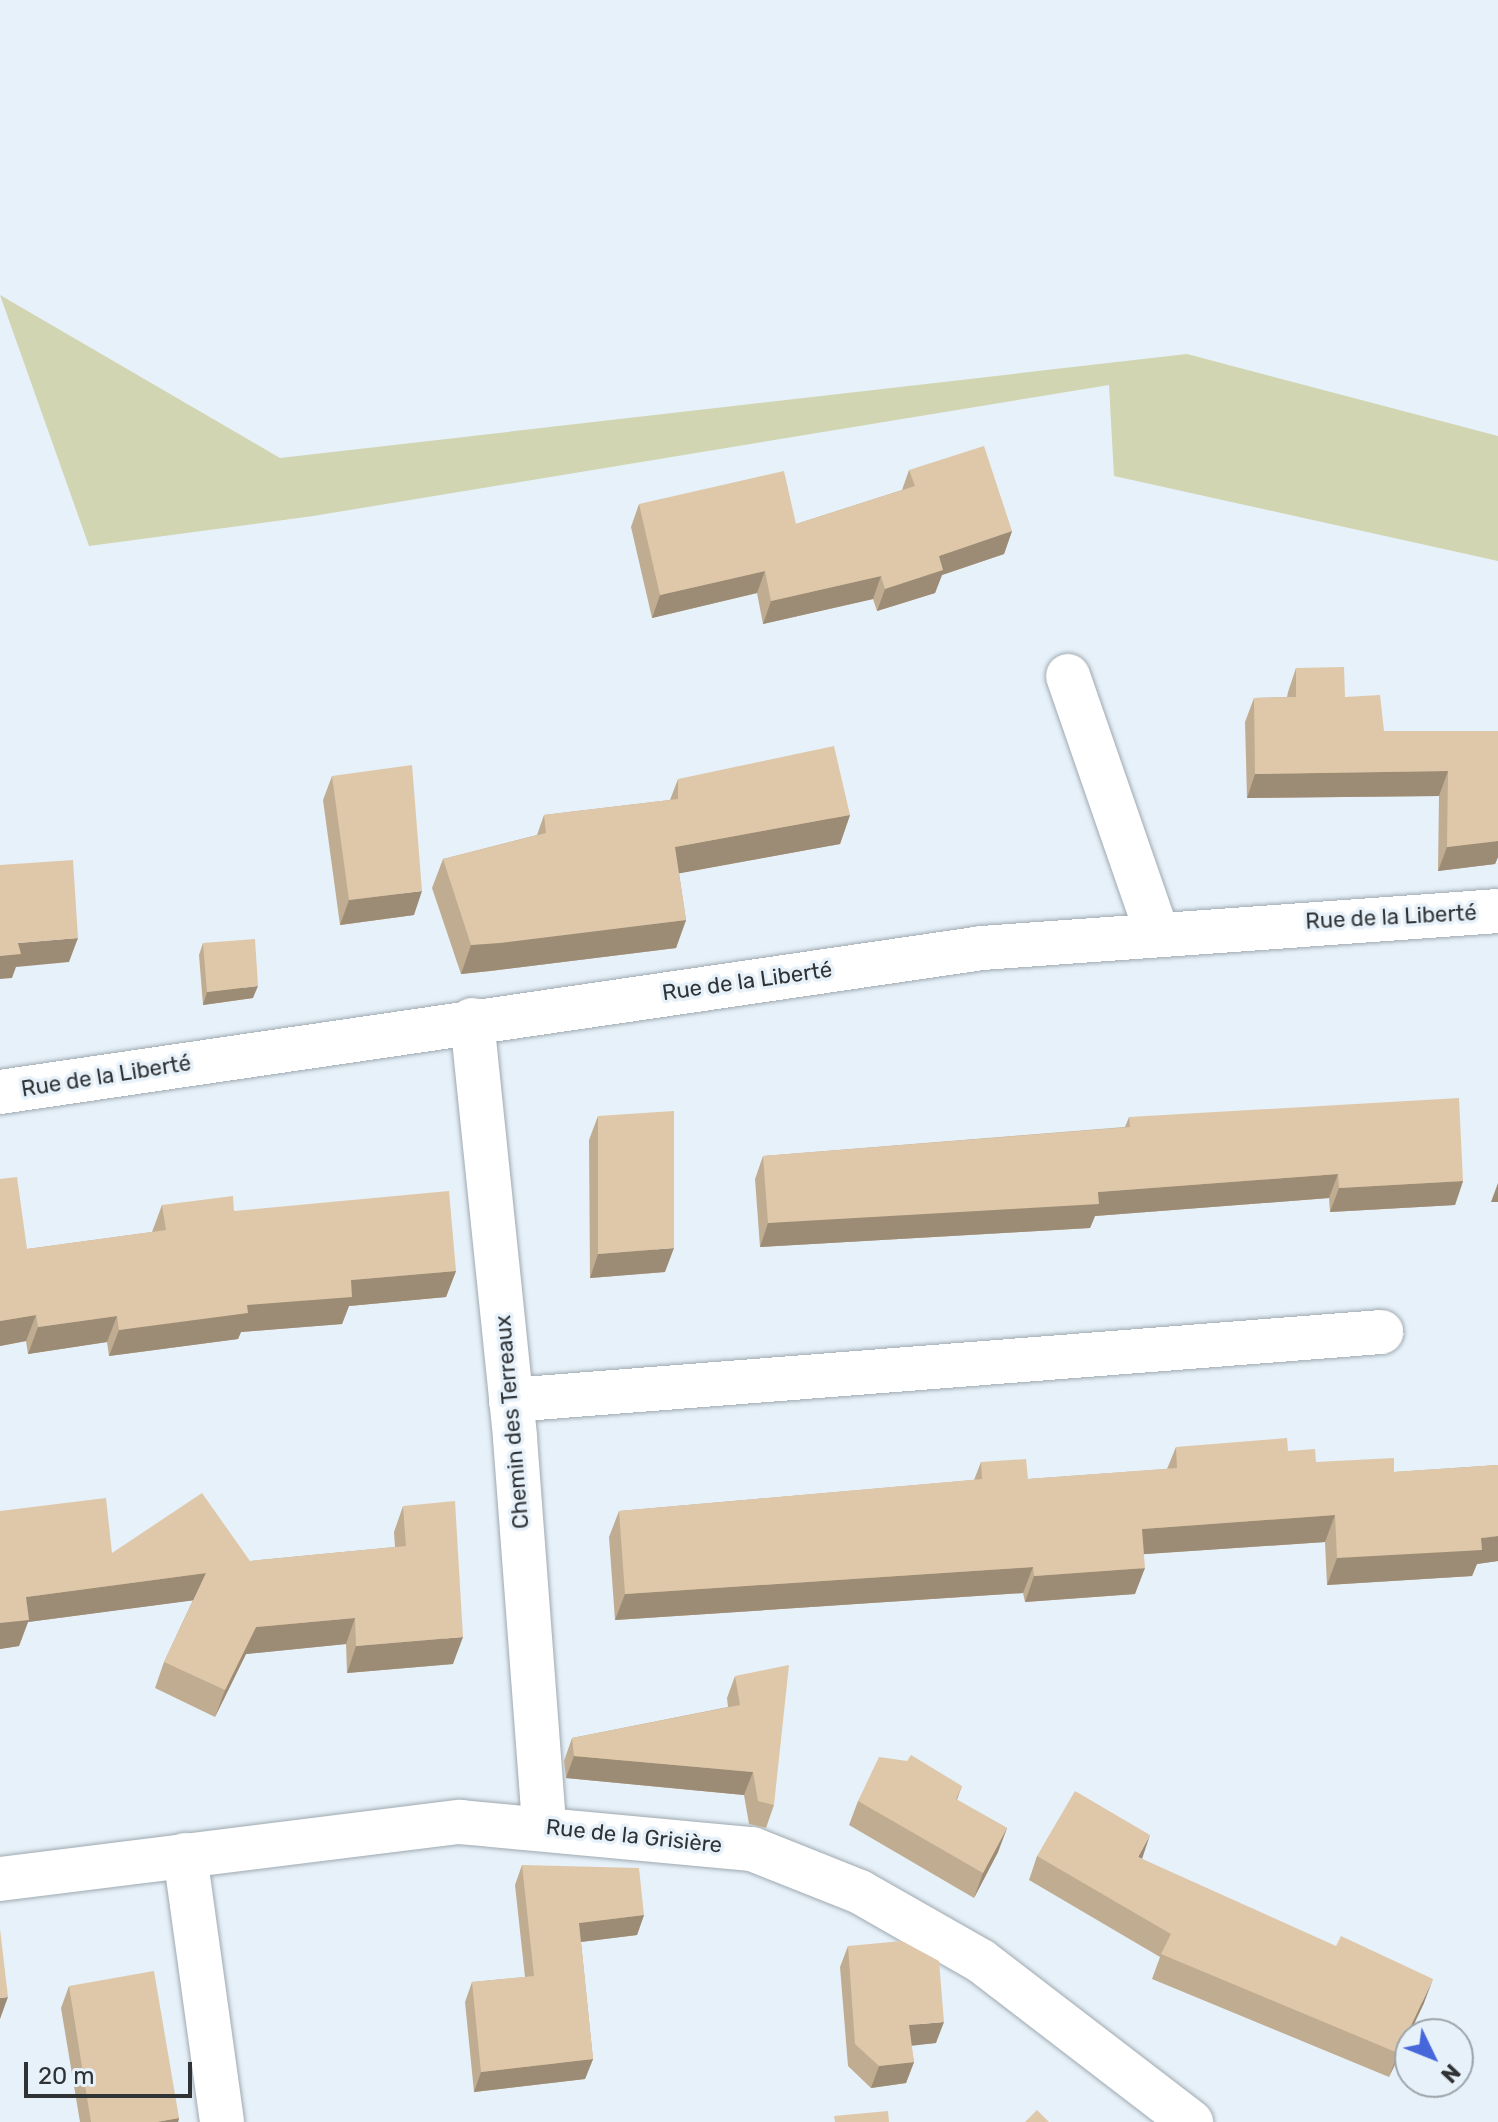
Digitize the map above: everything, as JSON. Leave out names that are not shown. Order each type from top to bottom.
[{"type":"street","points":[[1068,676],[1156,930]]},
{"type":"street","name":"Rue de la Liberté","points":[[0,1092],[472,1020],[1156,930],[1498,911]]},
{"type":"street","name":"Chemin des Terreaux","points":[[472,1020],[511,1400],[544,1825]]},
{"type":"street","points":[[511,1400],[1381,1332]]},
{"type":"street","name":"Rue de la Grisière","points":[[0,1879],[460,1822],[544,1825],[752,1849],[860,1892],[981,1961],[1191,2122]]},
{"type":"street","points":[[185,1855],[222,2122]]},
{"type":"green space","points":[[0,295],[280,458],[1187,354],[1498,436],[1498,561],[1114,476],[1109,385],[313,516],[89,546]]},
{"type":"building","points":[[984,446],[1012,531],[939,556],[943,570],[885,589],[881,576],[771,601],[765,571],[660,595],[639,504],[784,471],[796,524],[915,486],[909,470]]},
{"type":"building","points":[[1344,667],[1345,697],[1380,695],[1384,731],[1498,731],[1498,841],[1447,847],[1448,771],[1255,774],[1254,698],[1296,697],[1296,668]]},
{"type":"building","points":[[834,746],[850,815],[675,847],[686,920],[471,945],[443,859],[546,833],[544,815],[678,799],[678,779]]},
{"type":"building","points":[[412,765],[422,891],[349,900],[332,776]]},
{"type":"building","points":[[73,860],[78,938],[18,943],[21,954],[0,956],[0,865]]},
{"type":"building","points":[[255,939],[258,986],[207,992],[203,943]]},
{"type":"building","points":[[1459,1098],[1463,1181],[1339,1188],[1338,1174],[1098,1192],[1099,1204],[768,1223],[763,1156],[1130,1127],[1129,1117]]},
{"type":"building","points":[[674,1111],[674,1248],[598,1254],[598,1116]]},
{"type":"building","points":[[17,1177],[27,1249],[166,1230],[162,1205],[233,1196],[234,1211],[449,1191],[456,1271],[351,1280],[352,1297],[247,1305],[248,1313],[119,1330],[117,1316],[38,1327],[36,1315],[0,1321],[0,1179]]},
{"type":"building","points":[[1287,1438],[1288,1451],[1315,1449],[1316,1462],[1394,1458],[1394,1472],[1498,1465],[1498,1536],[1481,1538],[1482,1550],[1337,1558],[1335,1515],[1142,1529],[1145,1568],[1034,1576],[1033,1567],[625,1594],[619,1511],[982,1479],[981,1462],[1026,1459],[1028,1479],[1177,1468],[1176,1447]]},
{"type":"building","points":[[202,1493],[250,1561],[406,1546],[403,1506],[455,1501],[463,1637],[356,1646],[355,1618],[256,1627],[225,1690],[164,1662],[206,1573],[26,1597],[29,1620],[0,1623],[0,1511],[106,1498],[112,1553]]},
{"type":"building","points":[[789,1665],[774,1805],[758,1801],[753,1772],[574,1756],[572,1738],[740,1705],[735,1676]]},
{"type":"building","points":[[911,1755],[962,1786],[956,1799],[1007,1828],[983,1873],[858,1801],[879,1757],[907,1761]]},
{"type":"building","points":[[1075,1791],[1150,1835],[1138,1857],[1336,1946],[1341,1936],[1433,1979],[1415,2018],[1394,2018],[1394,2051],[1161,1954],[1171,1934],[1037,1856]]},
{"type":"building","points":[[522,1865],[639,1868],[644,1915],[579,1923],[593,2059],[481,2072],[472,1982],[534,1976]]},
{"type":"building","points":[[0,1929],[8,1997],[0,1998]]},
{"type":"building","points":[[902,1941],[939,1961],[944,2022],[909,2025],[914,2062],[879,2066],[855,2044],[848,1946]]},
{"type":"building","points":[[154,1971],[179,2118],[157,2122],[91,2122],[69,1986]]},
{"type":"building","points":[[1037,2110],[1049,2122],[1025,2122]]},
{"type":"building","points":[[888,2111],[889,2122],[835,2122],[834,2116]]}]
